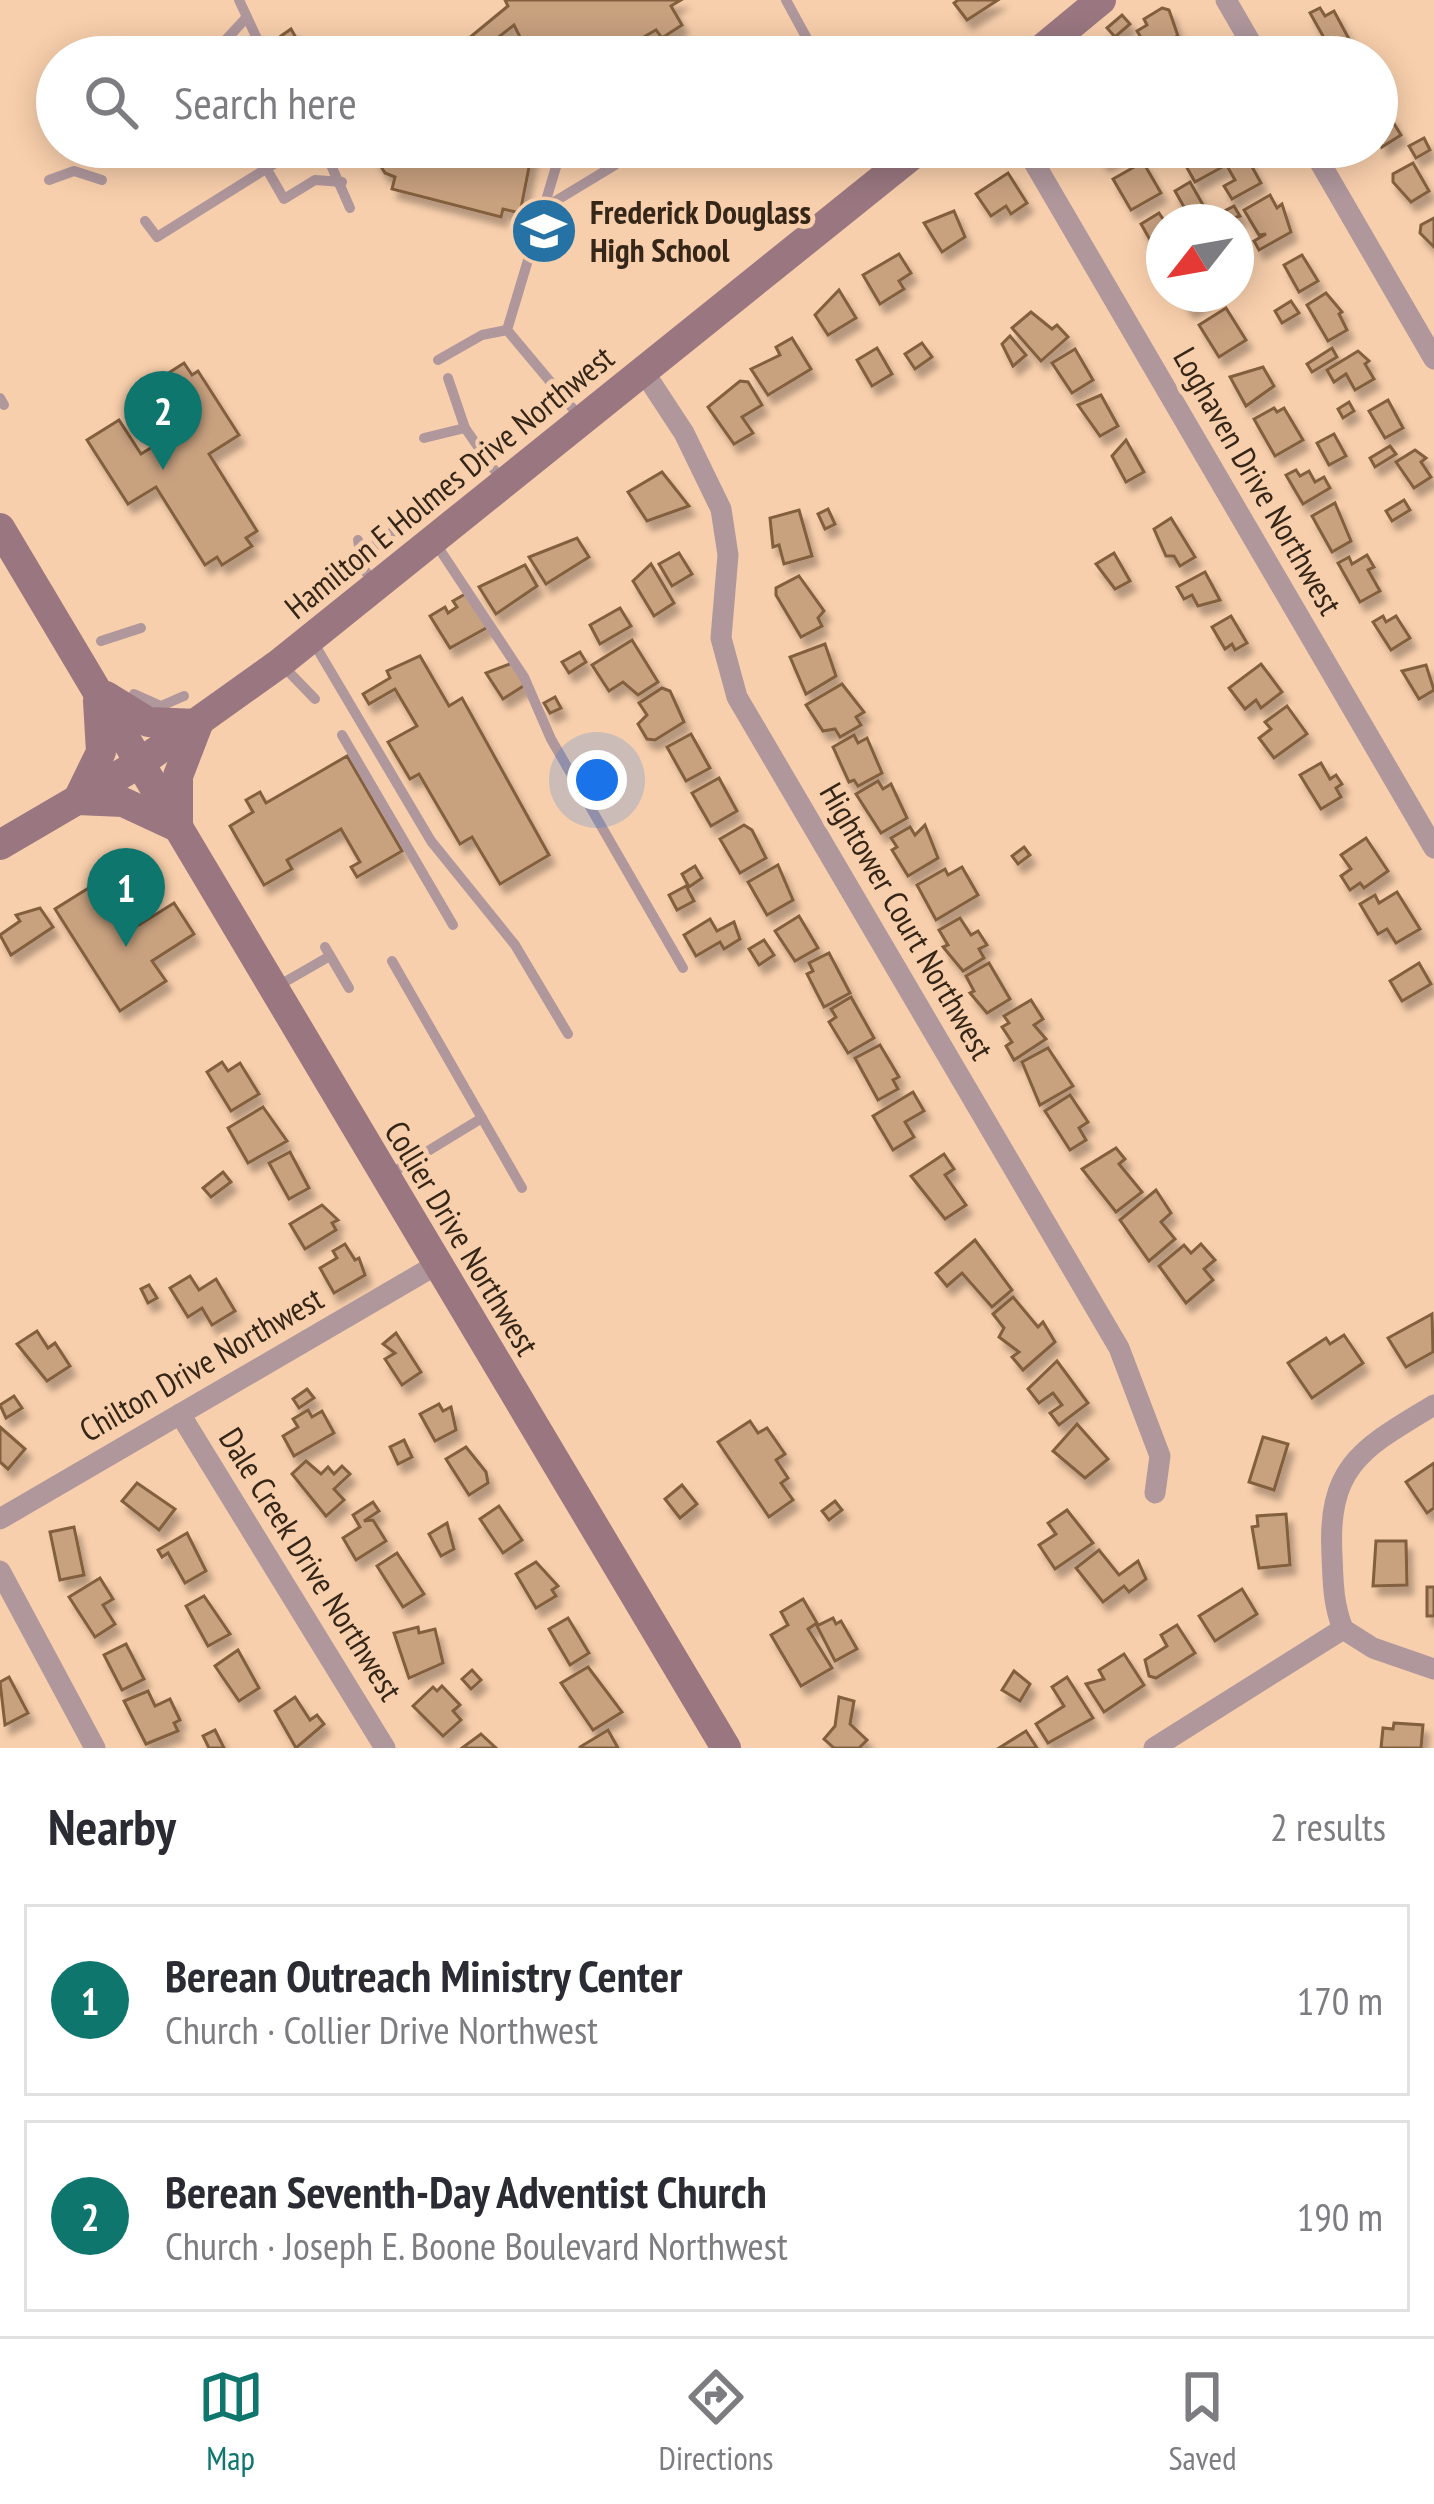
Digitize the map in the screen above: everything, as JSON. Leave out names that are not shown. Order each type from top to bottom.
[{"type":"main road","points":[[1058,36],[1101,0]]},
{"type":"main road","name":"Hamilton E Holmes Drive Northwest","points":[[0,845],[140,763],[191,710],[280,663],[411,542],[504,484],[896,168]]},
{"type":"main road","name":"Collier Drive Northwest","points":[[0,528],[726,1748]]},
{"type":"main road","points":[[96,689],[148,722],[191,710],[178,776],[178,828],[123,802],[76,800],[100,752],[103,730],[96,689]]},
{"type":"street","points":[[1226,0],[1246,36]]},
{"type":"street","name":"Loghaven Drive Northwest","points":[[1037,168],[1434,848]]},
{"type":"street","points":[[1323,168],[1434,359]]},
{"type":"street","name":"Hightower Court Northwest","points":[[644,372],[684,433],[722,509],[728,555],[722,638],[737,697],[1119,1348],[1160,1456],[1155,1493]]},
{"type":"street","name":"Chilton Drive Northwest","points":[[0,1519],[436,1265]]},
{"type":"street","points":[[1434,1405],[1359,1454],[1336,1488],[1330,1528],[1334,1595],[1343,1629],[1373,1648],[1434,1669]]},
{"type":"street","name":"Dale Creek Drive Northwest","points":[[180,1414],[385,1748]]},
{"type":"street","points":[[0,1571],[95,1748]]},
{"type":"street","points":[[1154,1748],[1343,1629]]},
{"type":"lane","points":[[239,0],[256,36]]},
{"type":"lane","points":[[786,0],[805,36]]},
{"type":"lane","points":[[229,36],[246,18]]},
{"type":"lane","points":[[146,221],[157,237],[266,168],[284,199],[315,180],[342,182]]},
{"type":"lane","points":[[334,168],[350,208]]},
{"type":"lane","points":[[507,330],[556,168]]},
{"type":"lane","points":[[544,208],[610,168]]},
{"type":"lane","points":[[49,180],[74,171],[102,180]]},
{"type":"lane","points":[[438,360],[482,334],[507,330]]},
{"type":"lane","points":[[507,330],[583,421]]},
{"type":"lane","points":[[448,378],[465,428],[504,484]]},
{"type":"lane","points":[[424,438],[465,428]]},
{"type":"lane","points":[[358,540],[369,576]]},
{"type":"lane","points":[[411,542],[524,677],[551,739],[683,968]]},
{"type":"lane","points":[[101,640],[142,628]]},
{"type":"lane","points":[[311,639],[431,841],[515,944],[568,1034]]},
{"type":"lane","points":[[280,663],[316,699]]},
{"type":"lane","points":[[134,694],[161,706],[191,710]]},
{"type":"lane","points":[[342,735],[453,925]]},
{"type":"lane","points":[[273,988],[327,951],[349,988]]},
{"type":"lane","points":[[392,962],[522,1188]]},
{"type":"lane","points":[[384,1178],[482,1118]]},
{"type":"building","points":[[505,0],[681,0],[671,6],[682,25],[665,36],[656,30],[646,36],[520,36],[514,25],[500,36],[472,36],[508,6]]},
{"type":"building","points":[[998,0],[967,20],[954,3]]},
{"type":"building","points":[[1162,8],[1169,10],[1178,36],[1140,36],[1137,31],[1147,25],[1144,19]]},
{"type":"building","points":[[1320,8],[1325,16],[1334,11],[1347,36],[1323,36],[1310,13]]},
{"type":"building","points":[[1122,15],[1130,24],[1116,36],[1107,28]]},
{"type":"building","points":[[1424,138],[1430,150],[1416,158],[1409,146]]},
{"type":"building","points":[[1413,163],[1429,191],[1411,202],[1393,182],[1393,174]]},
{"type":"building","points":[[382,168],[529,168],[520,213],[503,209],[501,217],[392,189],[395,177]]},
{"type":"building","points":[[1132,168],[1146,168],[1161,193],[1131,210],[1113,179]]},
{"type":"building","points":[[1187,168],[1221,168],[1195,182]]},
{"type":"building","points":[[1228,168],[1253,168],[1261,183],[1232,199],[1224,186],[1235,180]]},
{"type":"building","points":[[1008,173],[1027,203],[1011,214],[1006,206],[991,216],[976,194]]},
{"type":"building","points":[[1190,182],[1202,204],[1182,204],[1175,191]]},
{"type":"building","points":[[1270,195],[1277,208],[1282,204],[1291,232],[1259,250],[1254,241],[1266,234],[1259,235],[1254,227],[1254,204]]},
{"type":"building","points":[[954,211],[965,237],[942,252],[924,223]]},
{"type":"building","points":[[1434,218],[1434,247],[1420,233],[1421,225]]},
{"type":"building","points":[[899,254],[911,273],[899,281],[904,289],[880,304],[863,275]]},
{"type":"building","points":[[1302,255],[1318,281],[1299,292],[1284,265]]},
{"type":"building","points":[[839,290],[856,318],[828,335],[815,315]]},
{"type":"building","points":[[1326,293],[1342,312],[1347,330],[1328,341],[1307,305]]},
{"type":"building","points":[[1291,301],[1299,313],[1282,323],[1275,311]]},
{"type":"building","points":[[1031,312],[1052,329],[1057,325],[1068,337],[1041,361],[1012,328]]},
{"type":"building","points":[[1228,312],[1246,340],[1219,357],[1199,325]]},
{"type":"building","points":[[1010,336],[1026,355],[1013,366],[1002,344]]},
{"type":"building","points":[[792,338],[811,369],[768,395],[751,369],[780,355],[776,347]]},
{"type":"building","points":[[922,343],[932,357],[915,369],[905,354]]},
{"type":"building","points":[[877,348],[892,374],[872,386],[857,360]]},
{"type":"building","points":[[1332,348],[1337,357],[1312,372],[1307,364]]},
{"type":"building","points":[[1075,349],[1093,380],[1072,393],[1052,363]]},
{"type":"building","points":[[1358,351],[1369,361],[1365,364],[1374,379],[1355,390],[1346,374],[1334,382],[1327,370]]},
{"type":"building","points":[[184,363],[192,375],[198,371],[239,435],[209,454],[257,531],[246,538],[252,546],[222,565],[217,557],[205,565],[156,487],[128,504],[87,440],[119,420],[141,454],[186,426],[165,392],[174,386],[167,374]]},
{"type":"building","points":[[1263,367],[1274,386],[1246,406],[1230,377]]},
{"type":"building","points":[[740,381],[748,382],[762,405],[742,417],[753,433],[734,444],[708,407]]},
{"type":"building","points":[[1101,395],[1118,426],[1100,436],[1078,405]]},
{"type":"building","points":[[1388,400],[1403,428],[1385,438],[1369,411]]},
{"type":"building","points":[[1349,402],[1354,411],[1343,418],[1338,409]]},
{"type":"building","points":[[1274,408],[1277,412],[1284,408],[1303,440],[1275,456],[1254,419]]},
{"type":"building","points":[[1334,434],[1346,456],[1329,465],[1317,443]]},
{"type":"building","points":[[1126,440],[1144,472],[1126,482],[1112,456]]},
{"type":"building","points":[[1390,446],[1396,454],[1375,467],[1370,458]]},
{"type":"building","points":[[1415,450],[1426,458],[1421,462],[1431,477],[1414,488],[1396,462]]},
{"type":"building","points":[[1296,470],[1300,476],[1309,471],[1315,482],[1324,477],[1330,488],[1303,504],[1286,475]]},
{"type":"building","points":[[662,472],[689,506],[647,521],[628,492]]},
{"type":"building","points":[[1404,500],[1410,510],[1392,521],[1386,511]]},
{"type":"building","points":[[1335,503],[1351,541],[1332,552],[1312,516]]},
{"type":"building","points":[[828,509],[835,524],[825,529],[818,514]]},
{"type":"building","points":[[799,510],[812,556],[784,564],[779,545],[773,547],[770,518]]},
{"type":"building","points":[[1171,518],[1195,557],[1180,566],[1174,556],[1166,556],[1154,529]]},
{"type":"building","points":[[577,538],[589,557],[546,584],[529,557]]},
{"type":"building","points":[[679,553],[692,574],[672,586],[659,564]]},
{"type":"building","points":[[1114,553],[1130,581],[1115,589],[1096,564]]},
{"type":"building","points":[[1367,555],[1374,567],[1368,570],[1380,591],[1360,602],[1338,563],[1349,557],[1352,564]]},
{"type":"building","points":[[651,564],[674,603],[654,616],[633,581]]},
{"type":"building","points":[[525,565],[537,586],[496,614],[479,587]]},
{"type":"building","points":[[1205,572],[1220,600],[1198,606],[1192,595],[1184,599],[1177,587]]},
{"type":"building","points":[[799,576],[824,611],[818,618],[822,626],[801,637],[776,595],[776,588]]},
{"type":"building","points":[[467,593],[488,627],[450,648],[430,616],[445,607],[448,613],[457,607],[453,601]]},
{"type":"building","points":[[620,608],[631,626],[600,644],[590,625]]},
{"type":"building","points":[[1231,616],[1247,643],[1235,650],[1232,644],[1225,649],[1212,627]]},
{"type":"building","points":[[1383,616],[1386,622],[1396,616],[1410,638],[1391,650],[1373,622]]},
{"type":"building","points":[[632,640],[658,682],[638,695],[623,682],[609,691],[592,665]]},
{"type":"building","points":[[825,644],[836,676],[806,694],[790,657]]},
{"type":"building","points":[[580,652],[586,662],[569,673],[562,662]]},
{"type":"building","points":[[420,656],[449,706],[462,698],[549,855],[500,884],[472,837],[460,844],[419,774],[410,779],[388,742],[417,726],[395,689],[369,704],[363,694],[390,678],[387,671]]},
{"type":"building","points":[[512,663],[525,685],[503,699],[486,673]]},
{"type":"building","points":[[1261,664],[1282,692],[1261,708],[1256,700],[1245,709],[1229,688]]},
{"type":"building","points":[[1426,665],[1434,690],[1419,699],[1402,671]]},
{"type":"building","points":[[842,684],[864,712],[856,717],[861,725],[840,737],[835,729],[823,731],[806,705]]},
{"type":"building","points":[[662,688],[670,691],[684,722],[655,740],[647,739],[638,724],[647,715],[639,703]]},
{"type":"building","points":[[555,697],[561,708],[550,713],[544,703]]},
{"type":"building","points":[[1287,706],[1307,734],[1274,758],[1259,738],[1271,729],[1265,722]]},
{"type":"building","points":[[691,734],[710,768],[686,781],[667,747]]},
{"type":"building","points":[[854,735],[858,743],[867,738],[882,773],[858,786],[854,780],[849,782],[833,747]]},
{"type":"building","points":[[347,756],[402,851],[357,877],[351,867],[360,862],[341,829],[287,860],[292,869],[264,885],[230,826],[253,812],[246,800],[260,792],[266,803]]},
{"type":"building","points":[[1321,763],[1330,779],[1336,775],[1342,784],[1336,788],[1341,797],[1321,809],[1300,775]]},
{"type":"building","points":[[719,778],[737,811],[711,826],[692,793]]},
{"type":"building","points":[[878,781],[883,789],[891,784],[907,818],[881,833],[856,794]]},
{"type":"building","points":[[744,825],[752,830],[766,858],[740,873],[720,839]]},
{"type":"building","points":[[925,825],[938,858],[908,876],[892,850],[897,847],[891,838],[910,827],[915,835]]},
{"type":"building","points":[[1366,838],[1388,871],[1364,888],[1360,883],[1350,890],[1341,876],[1351,869],[1341,855]]},
{"type":"building","points":[[1024,847],[1030,855],[1018,864],[1012,856]]},
{"type":"building","points":[[778,865],[793,900],[767,915],[748,882]]},
{"type":"building","points":[[695,866],[702,878],[689,887],[682,874]]},
{"type":"building","points":[[962,867],[978,895],[936,920],[917,885],[945,869],[948,875]]},
{"type":"building","points":[[103,879],[134,928],[174,903],[194,934],[152,961],[166,981],[120,1011],[55,909]]},
{"type":"building","points":[[686,886],[694,901],[677,910],[669,895]]},
{"type":"building","points":[[1397,892],[1420,929],[1396,943],[1387,929],[1378,934],[1360,904],[1375,895],[1379,903]]},
{"type":"building","points":[[40,908],[53,927],[11,955],[0,935],[20,921],[16,915]]},
{"type":"building","points":[[799,916],[818,948],[795,961],[775,931]]},
{"type":"building","points":[[960,918],[971,935],[978,931],[987,945],[979,949],[984,958],[963,971],[943,947],[948,945],[939,930]]},
{"type":"building","points":[[710,919],[717,931],[734,922],[740,939],[724,949],[720,942],[696,956],[684,935]]},
{"type":"building","points":[[764,940],[774,955],[759,965],[749,949]]},
{"type":"building","points":[[829,953],[850,993],[824,1007],[807,974],[813,971],[809,963]]},
{"type":"building","points":[[989,963],[1010,999],[987,1013],[970,993],[974,991],[966,976]]},
{"type":"building","points":[[1419,963],[1431,984],[1402,1001],[1390,981]]},
{"type":"building","points":[[851,997],[874,1038],[848,1053],[829,1022],[836,1017],[831,1009]]},
{"type":"building","points":[[1031,1000],[1043,1019],[1034,1025],[1046,1039],[1014,1060],[1006,1046],[1012,1042],[1002,1027],[1009,1023],[1004,1016]]},
{"type":"building","points":[[880,1045],[899,1077],[893,1080],[898,1089],[878,1100],[855,1058]]},
{"type":"building","points":[[1048,1048],[1073,1086],[1040,1105],[1022,1062]]},
{"type":"building","points":[[222,1062],[228,1071],[240,1063],[259,1094],[231,1111],[207,1072]]},
{"type":"building","points":[[913,1092],[924,1111],[905,1122],[914,1137],[893,1150],[873,1116]]},
{"type":"building","points":[[1070,1095],[1088,1122],[1079,1128],[1086,1140],[1070,1150],[1045,1111]]},
{"type":"building","points":[[263,1107],[287,1141],[248,1163],[228,1128]]},
{"type":"building","points":[[1116,1148],[1125,1159],[1119,1164],[1142,1192],[1116,1212],[1082,1169]]},
{"type":"building","points":[[290,1152],[309,1188],[289,1199],[269,1163]]},
{"type":"building","points":[[944,1154],[954,1169],[945,1175],[966,1205],[945,1219],[911,1176]]},
{"type":"building","points":[[223,1172],[231,1182],[211,1197],[203,1188]]},
{"type":"building","points":[[1156,1190],[1171,1213],[1161,1222],[1175,1239],[1149,1261],[1120,1220]]},
{"type":"building","points":[[322,1205],[338,1220],[332,1223],[336,1230],[305,1249],[290,1224]]},
{"type":"building","points":[[975,1240],[1012,1290],[992,1307],[962,1273],[947,1286],[936,1273]]},
{"type":"building","points":[[345,1244],[355,1260],[359,1258],[365,1275],[334,1293],[320,1268],[337,1258],[333,1251]]},
{"type":"building","points":[[1201,1244],[1215,1260],[1204,1269],[1213,1280],[1186,1303],[1159,1266],[1184,1245],[1191,1253]]},
{"type":"building","points":[[190,1276],[199,1290],[216,1279],[235,1311],[212,1325],[202,1308],[188,1317],[170,1288]]},
{"type":"building","points":[[149,1285],[157,1298],[148,1303],[141,1289]]},
{"type":"building","points":[[1013,1297],[1038,1327],[1043,1322],[1055,1342],[1023,1370],[1012,1357],[1019,1352],[999,1337],[1004,1328],[993,1314]]},
{"type":"building","points":[[1432,1314],[1433,1352],[1406,1367],[1388,1338]]},
{"type":"building","points":[[37,1331],[48,1348],[55,1343],[70,1366],[47,1381],[17,1344]]},
{"type":"building","points":[[396,1333],[421,1372],[402,1385],[385,1359],[395,1353],[383,1344]]},
{"type":"building","points":[[1344,1335],[1363,1363],[1312,1398],[1288,1363],[1326,1338],[1330,1344]]},
{"type":"building","points":[[1057,1361],[1088,1403],[1059,1425],[1050,1413],[1062,1405],[1053,1393],[1039,1403],[1028,1389]]},
{"type":"building","points":[[307,1389],[314,1398],[299,1408],[293,1399]]},
{"type":"building","points":[[14,1396],[22,1408],[6,1418],[0,1405]]},
{"type":"building","points":[[439,1404],[443,1411],[451,1407],[456,1430],[435,1441],[420,1414]]},
{"type":"building","points":[[308,1410],[312,1417],[322,1411],[334,1433],[294,1456],[283,1436],[298,1427],[293,1419]]},
{"type":"building","points":[[750,1421],[758,1433],[767,1428],[785,1454],[776,1460],[788,1478],[781,1483],[793,1500],[769,1517],[718,1442]]},
{"type":"building","points":[[1077,1424],[1108,1459],[1085,1478],[1053,1451]]},
{"type":"building","points":[[0,1427],[25,1449],[8,1469],[0,1462]]},
{"type":"building","points":[[1263,1437],[1288,1444],[1274,1490],[1249,1482]]},
{"type":"building","points":[[404,1440],[412,1457],[398,1464],[390,1447]]},
{"type":"building","points":[[466,1447],[486,1472],[488,1483],[469,1495],[446,1459]]},
{"type":"building","points":[[306,1461],[321,1474],[328,1467],[334,1474],[342,1466],[350,1474],[334,1489],[344,1500],[326,1516],[292,1474]]},
{"type":"building","points":[[1434,1463],[1434,1508],[1427,1513],[1406,1482]]},
{"type":"building","points":[[137,1483],[175,1509],[159,1530],[122,1501]]},
{"type":"building","points":[[682,1485],[697,1504],[680,1518],[665,1499]]},
{"type":"building","points":[[835,1501],[842,1510],[829,1520],[822,1511]]},
{"type":"building","points":[[373,1502],[379,1511],[364,1521],[373,1520],[386,1541],[356,1560],[343,1538],[360,1527],[353,1515]]},
{"type":"building","points":[[499,1506],[522,1540],[503,1553],[480,1519]]},
{"type":"building","points":[[1067,1510],[1093,1543],[1055,1569],[1039,1545],[1056,1534],[1048,1523]]},
{"type":"building","points":[[1286,1514],[1290,1565],[1259,1568],[1252,1527],[1258,1526],[1257,1516]]},
{"type":"building","points":[[447,1523],[454,1549],[441,1556],[429,1534]]},
{"type":"building","points":[[74,1527],[84,1575],[60,1580],[50,1532]]},
{"type":"building","points":[[187,1533],[206,1571],[185,1583],[168,1553],[162,1557],[158,1550]]},
{"type":"building","points":[[1376,1541],[1406,1541],[1407,1585],[1373,1586]]},
{"type":"building","points":[[1099,1550],[1119,1575],[1138,1561],[1146,1579],[1129,1592],[1124,1586],[1103,1602],[1076,1568]]},
{"type":"building","points":[[397,1553],[424,1594],[403,1607],[377,1566]]},
{"type":"building","points":[[536,1562],[558,1586],[552,1590],[556,1596],[536,1608],[516,1574]]},
{"type":"building","points":[[100,1578],[113,1599],[103,1605],[115,1624],[95,1637],[69,1597]]},
{"type":"building","points":[[1427,1587],[1434,1587],[1434,1616],[1427,1616]]},
{"type":"building","points":[[1242,1589],[1257,1614],[1215,1641],[1199,1616]]},
{"type":"building","points":[[204,1596],[230,1634],[208,1646],[186,1606]]},
{"type":"building","points":[[803,1599],[817,1623],[808,1629],[832,1668],[801,1686],[771,1635],[788,1625],[781,1612]]},
{"type":"building","points":[[568,1618],[589,1653],[570,1665],[549,1629]]},
{"type":"building","points":[[833,1618],[836,1624],[841,1621],[857,1649],[835,1661],[817,1626]]},
{"type":"building","points":[[1177,1625],[1195,1653],[1156,1678],[1149,1676],[1145,1660],[1167,1646],[1161,1635]]},
{"type":"building","points":[[418,1627],[419,1633],[435,1629],[443,1663],[409,1678],[394,1633]]},
{"type":"building","points":[[126,1644],[144,1679],[122,1690],[104,1655]]},
{"type":"building","points":[[238,1650],[259,1688],[239,1701],[215,1666]]},
{"type":"building","points":[[1124,1654],[1144,1685],[1104,1712],[1086,1684],[1104,1679],[1099,1670]]},
{"type":"building","points":[[588,1667],[622,1712],[593,1730],[561,1683]]},
{"type":"building","points":[[472,1670],[481,1680],[471,1689],[462,1679]]},
{"type":"building","points":[[1014,1671],[1030,1684],[1020,1701],[1002,1690]]},
{"type":"building","points":[[9,1677],[28,1713],[5,1725],[0,1682]]},
{"type":"building","points":[[1067,1677],[1093,1718],[1048,1743],[1036,1724],[1064,1706],[1052,1687]]},
{"type":"building","points":[[442,1686],[460,1705],[453,1711],[461,1720],[443,1736],[413,1706],[433,1687],[437,1691]]},
{"type":"building","points":[[148,1691],[155,1706],[170,1699],[180,1720],[174,1723],[178,1731],[146,1744],[124,1701]]},
{"type":"building","points":[[295,1697],[310,1720],[317,1715],[324,1724],[296,1748],[275,1711]]},
{"type":"building","points":[[839,1697],[854,1701],[850,1724],[867,1740],[859,1748],[834,1748],[824,1739],[835,1726]]},
{"type":"building","points":[[1394,1723],[1423,1725],[1421,1748],[1381,1748],[1383,1728],[1393,1729]]},
{"type":"building","points":[[215,1730],[224,1748],[209,1748],[203,1736]]},
{"type":"building","points":[[608,1730],[618,1748],[580,1748],[580,1747]]},
{"type":"building","points":[[1026,1731],[1037,1748],[999,1748]]},
{"type":"building","points":[[481,1734],[496,1748],[462,1748]]},
{"type":"place","name":"Frederick Douglass High School","points":[[544,231]]},
{"type":"place","name":"Berean Seventh-Day Adventist Church","points":[[163,470]]},
{"type":"place","name":"Berean Outreach Ministry Center","points":[[126,947]]}]
